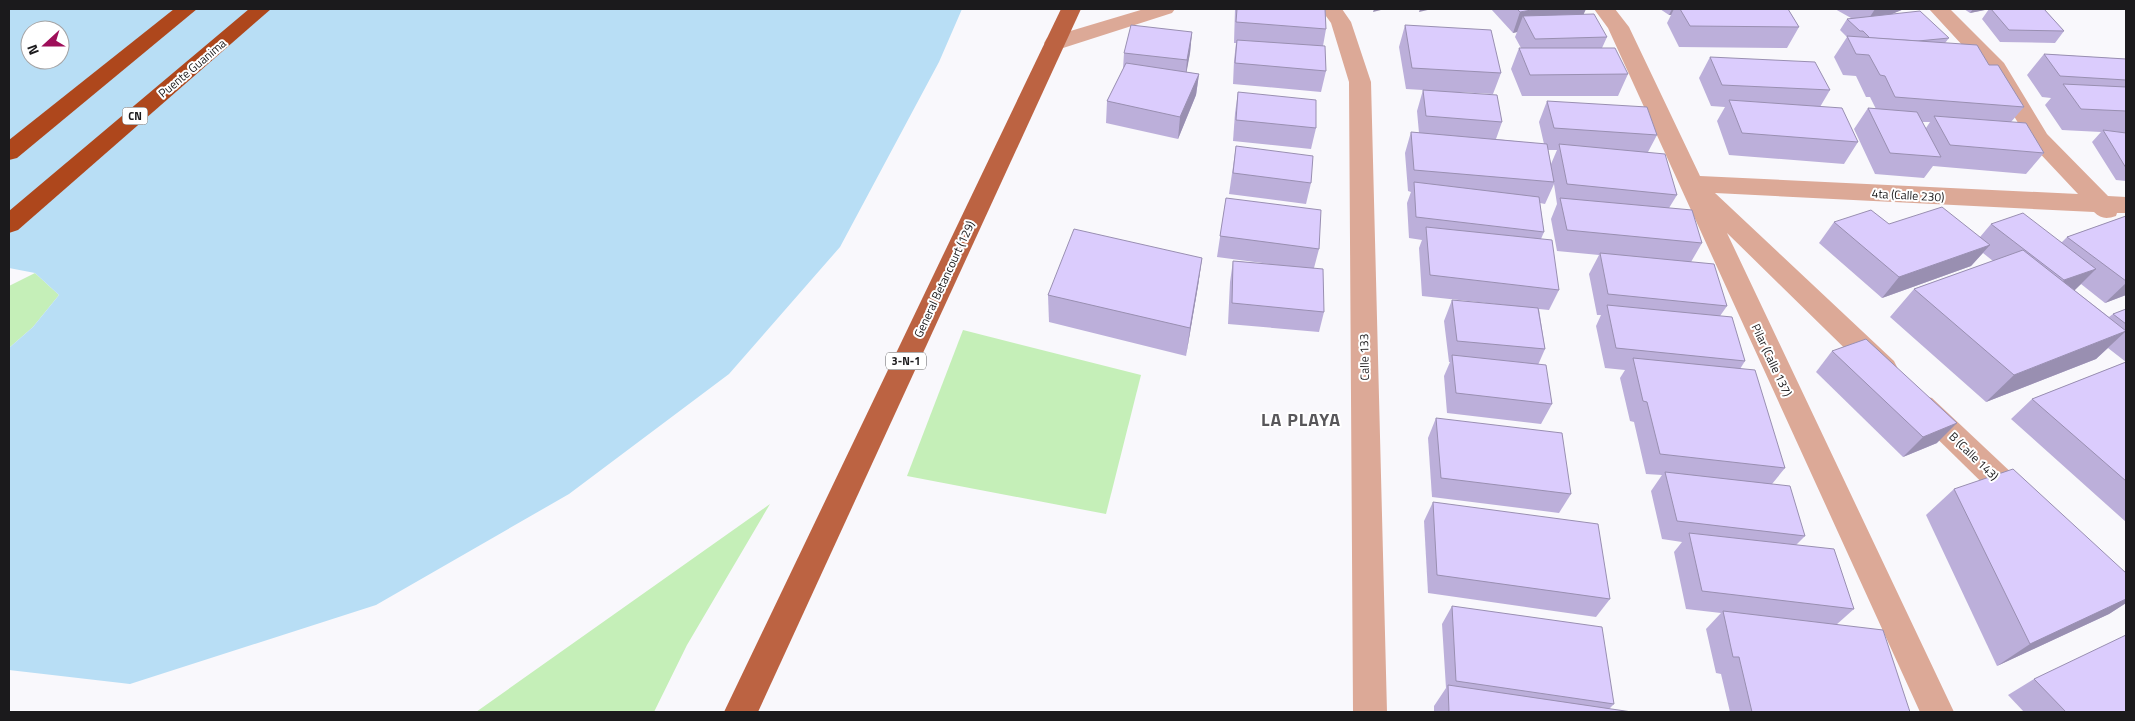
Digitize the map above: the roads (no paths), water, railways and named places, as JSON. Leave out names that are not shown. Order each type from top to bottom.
[{"type":"highway","points":[[9,152],[187,9]]},
{"type":"highway","name":"Puente Guanima","points":[[9,224],[261,9]]},
{"type":"main road","name":"General Betancourt (129)","points":[[741,712],[1071,9]]},
{"type":"street","points":[[1055,43],[1165,9]]},
{"type":"street","name":"Calle 133","points":[[1332,9],[1341,22],[1360,82],[1370,712]]},
{"type":"street","name":"Pilar (Calle 137)","points":[[1604,9],[1618,27],[1937,712]]},
{"type":"street","points":[[1939,9],[1996,68],[2039,139],[2099,204],[2126,224]]},
{"type":"street","name":"4ta (Calle 230)","points":[[1690,184],[2126,205]]},
{"type":"street","name":"B (Calle 143)","points":[[1690,184],[1810,297],[2042,522]]},
{"type":"water","points":[[9,9],[962,9],[939,62],[840,247],[729,374],[569,494],[376,605],[130,684],[9,670],[9,348],[33,327],[59,295],[35,273],[9,268]]},
{"type":"district","name":"LA PLAYA","points":[[1301,419]]}]
